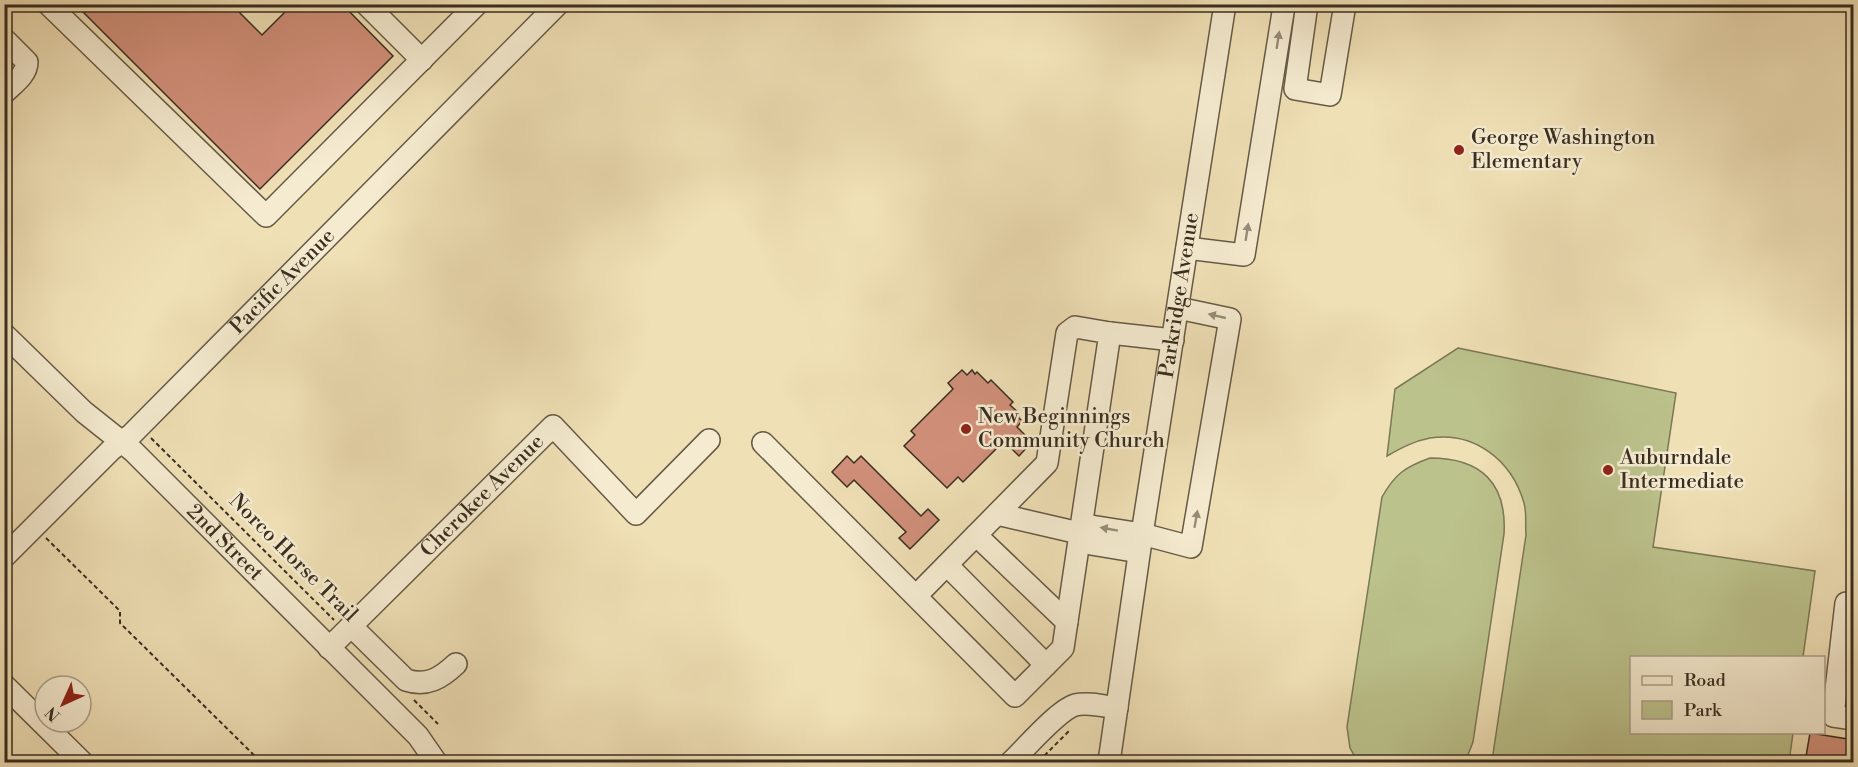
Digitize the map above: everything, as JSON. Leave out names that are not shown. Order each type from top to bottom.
[{"type":"street","points":[[48,4],[266,216],[477,4]]},
{"type":"street","points":[[366,4],[422,60]]},
{"type":"street","name":"Pacific Avenue","points":[[4,557],[111,450],[140,426],[558,4]]},
{"type":"street","name":"Parkridge Avenue","points":[[1109,762],[1225,4]]},
{"type":"street","points":[[1188,248],[1244,255],[1284,6],[1279,4]]},
{"type":"street","points":[[1307,4],[1295,89],[1330,95],[1346,4]]},
{"type":"street","points":[[4,39],[27,62],[28,67],[24,74],[4,93]]},
{"type":"street","points":[[997,514],[1079,533],[1091,526],[1141,543],[1191,547],[1230,319],[1178,308]]},
{"type":"street","points":[[916,596],[1047,463],[1067,333],[1075,327],[1173,340]]},
{"type":"street","points":[[763,443],[1015,696],[1063,648],[1110,333]]},
{"type":"street","name":"2nd Street","points":[[4,334],[84,412],[122,441],[418,736],[427,759]]},
{"type":"street","name":"Cherokee Avenue","points":[[329,648],[553,426],[636,514],[709,440]]},
{"type":"street","points":[[976,535],[1067,622]]},
{"type":"street","points":[[947,565],[1046,665]]},
{"type":"street","points":[[1854,603],[1846,603],[1833,716],[1854,719]]},
{"type":"street","points":[[348,628],[406,680],[418,684],[442,678],[456,664]]},
{"type":"street","points":[[4,685],[82,762]]},
{"type":"street","points":[[1011,762],[1061,713],[1074,706],[1095,705],[1117,708]]},
{"type":"path","name":"Norco Horse Trail","points":[[140,426],[348,628]]},
{"type":"path","points":[[34,527],[120,611],[120,623],[261,762]]},
{"type":"path","points":[[413,699],[438,724]]},
{"type":"path","points":[[1037,762],[1069,731]]},
{"type":"green space","points":[[1458,348],[1676,393],[1653,547],[1815,571],[1803,656],[1630,656],[1630,734],[1793,734],[1789,762],[1488,762],[1493,754],[1526,535],[1524,503],[1511,474],[1501,462],[1476,444],[1462,439],[1446,437],[1424,439],[1387,456],[1395,389]]},
{"type":"green space","points":[[1430,458],[1448,459],[1477,469],[1495,488],[1504,516],[1504,534],[1473,742],[1465,762],[1358,762],[1350,748],[1347,727],[1382,497],[1391,482],[1402,472]]},
{"type":"building","points":[[75,4],[231,4],[262,35],[293,4],[342,4],[393,56],[260,189]]},
{"type":"building","name":"New Beginnings Community Church","points":[[962,370],[967,375],[972,370],[975,374],[977,372],[988,383],[991,380],[1013,402],[1010,405],[1020,414],[1018,417],[1022,421],[1017,427],[1032,442],[1019,456],[1004,441],[963,482],[958,477],[947,488],[904,446],[915,435],[911,431],[953,389],[948,383]]},
{"type":"building","points":[[847,456],[854,463],[861,456],[921,516],[928,509],[939,520],[910,549],[899,538],[906,532],[854,480],[847,487],[832,472]]},
{"type":"building","points":[[1810,734],[1854,740],[1854,762],[1805,762]]},
{"type":"place","name":"George Washington Elementary","points":[[1459,150]]},
{"type":"place","name":"New Beginnings Community Church","points":[[966,429]]},
{"type":"place","name":"Auburndale Intermediate","points":[[1608,470]]}]
